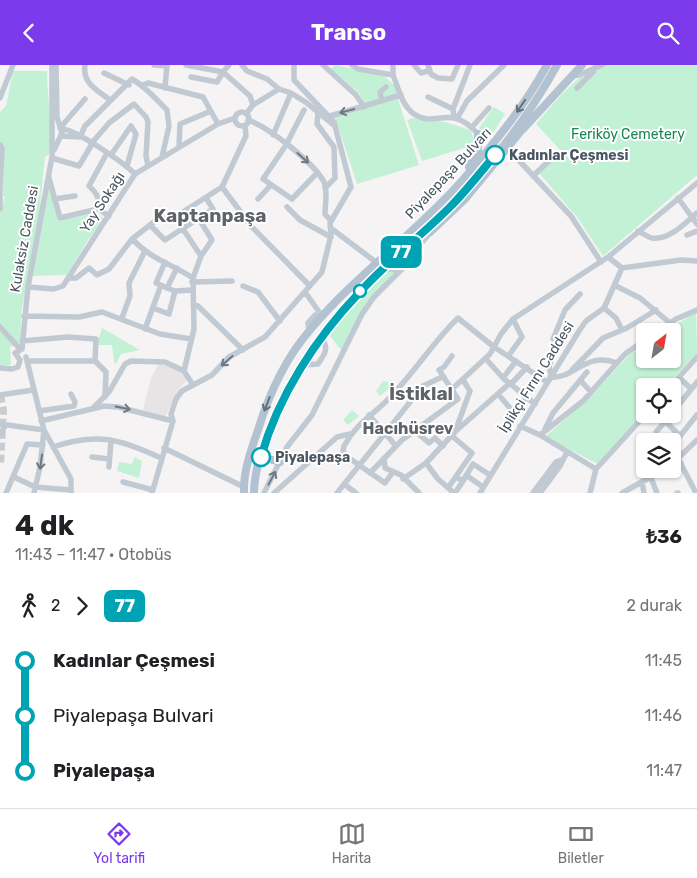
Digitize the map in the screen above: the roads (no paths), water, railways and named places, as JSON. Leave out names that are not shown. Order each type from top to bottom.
[{"type":"main road","points":[[523,129],[541,101],[558,65]]},
{"type":"main road","name":"Piyalepaşa Bulvarı","points":[[244,490],[249,457],[267,403],[288,361],[309,330],[322,316],[379,267],[404,250],[451,206],[527,114],[558,65]]},
{"type":"main road","points":[[404,250],[432,231],[465,199],[523,129],[582,65]]},
{"type":"main road","name":"Piyalepaşa Bulvarı","points":[[254,493],[262,454],[279,409],[314,349],[333,322],[379,267],[467,174],[500,135],[546,66]]},
{"type":"main road","points":[[478,134],[488,140],[500,135]]},
{"type":"main road","points":[[467,174],[478,150],[478,134]]},
{"type":"main road","points":[[300,343],[304,351],[314,349]]},
{"type":"main road","points":[[288,361],[298,358],[302,367]]},
{"type":"main road","points":[[262,454],[266,458],[280,462]]},
{"type":"street","points":[[0,98],[13,65]]},
{"type":"street","points":[[54,65],[58,132]]},
{"type":"street","points":[[85,65],[84,73],[89,84],[110,100]]},
{"type":"street","points":[[154,65],[167,65],[165,88]]},
{"type":"street","points":[[186,65],[223,72],[250,96],[253,105]]},
{"type":"street","points":[[191,77],[217,82],[228,65]]},
{"type":"street","points":[[242,65],[248,72],[267,79],[279,89],[291,93],[334,126]]},
{"type":"street","points":[[248,72],[249,65]]},
{"type":"street","points":[[294,65],[294,80],[308,97],[330,116],[351,187],[331,221]]},
{"type":"street","points":[[323,65],[356,95],[364,107]]},
{"type":"street","points":[[352,65],[358,69],[393,75]]},
{"type":"street","points":[[393,65],[393,75],[401,95],[406,105],[414,114],[426,118],[456,117],[472,127],[478,134]]},
{"type":"street","points":[[414,65],[421,73],[428,68],[438,78],[452,79],[458,65]]},
{"type":"street","points":[[456,117],[453,109],[470,65]]},
{"type":"street","points":[[456,117],[467,101],[504,65]]},
{"type":"street","points":[[572,76],[600,66]]},
{"type":"street","points":[[578,87],[600,66]]},
{"type":"street","points":[[104,73],[129,85]]},
{"type":"street","points":[[80,137],[85,125],[110,100],[129,85],[132,79],[144,85],[150,95],[167,110],[169,126],[162,157]]},
{"type":"street","points":[[144,85],[148,83],[204,97],[218,124]]},
{"type":"street","points":[[382,101],[380,92],[386,87]]},
{"type":"street","points":[[28,287],[57,289],[66,284],[70,278],[76,278],[89,268],[97,275],[105,272],[132,239],[159,218],[172,219],[222,187],[246,136],[246,120],[253,105],[279,89]]},
{"type":"street","points":[[273,135],[291,93]]},
{"type":"street","points":[[330,116],[401,95]]},
{"type":"street","points":[[428,97],[453,109]]},
{"type":"street","points":[[58,132],[85,99]]},
{"type":"street","points":[[52,158],[79,166],[101,130],[134,104],[148,122],[146,150],[148,166]]},
{"type":"street","points":[[472,127],[489,108]]},
{"type":"street","points":[[304,110],[286,145],[263,179],[292,199],[317,173]]},
{"type":"street","points":[[179,146],[180,124],[210,111]]},
{"type":"street","points":[[318,112],[317,124],[334,147],[335,178],[325,188]]},
{"type":"street","name":"Yay Sokağı","points":[[70,278],[135,174],[179,146],[218,124],[235,118],[240,113],[246,120]]},
{"type":"street","points":[[123,482],[153,491],[173,421],[171,414],[176,399],[182,391],[212,375],[229,357],[265,337],[322,272],[332,229],[331,221],[325,214],[325,188],[317,173],[303,157],[259,124],[246,120],[238,125],[235,118]]},
{"type":"street","points":[[98,209],[99,202],[95,192],[87,189],[109,154],[131,126],[136,134],[127,166]]},
{"type":"street","points":[[58,132],[70,130],[127,166],[135,174]]},
{"type":"street","name":"Kulaksiz Caddesi","points":[[24,360],[15,355],[21,349],[28,287],[58,132]]},
{"type":"street","points":[[0,145],[2,148],[0,209]]},
{"type":"street","points":[[511,152],[571,216],[601,262]]},
{"type":"street","points":[[534,176],[554,156]]},
{"type":"street","points":[[48,176],[60,218],[98,209],[109,216]]},
{"type":"street","points":[[451,389],[486,359],[513,319],[608,257],[697,183]]},
{"type":"street","points":[[258,199],[271,185]]},
{"type":"street","points":[[222,187],[250,226],[310,286]]},
{"type":"street","points":[[54,199],[75,196]]},
{"type":"street","points":[[150,225],[165,240],[213,209],[206,198]]},
{"type":"street","points":[[678,198],[697,224]]},
{"type":"street","points":[[287,207],[300,220],[331,237]]},
{"type":"street","points":[[638,231],[653,238],[661,237],[675,231],[697,213]]},
{"type":"street","points":[[184,371],[194,329],[193,280],[201,256],[212,240],[200,219]]},
{"type":"street","points":[[183,229],[201,256]]},
{"type":"street","points":[[332,229],[379,267],[394,267],[397,274]]},
{"type":"street","points":[[264,493],[287,447],[312,415],[362,314],[374,297],[414,257],[416,249],[432,231]]},
{"type":"street","points":[[687,235],[697,231]]},
{"type":"street","points":[[132,239],[144,253],[177,267],[193,280],[232,281]]},
{"type":"street","points":[[122,319],[130,297],[129,283],[144,253]]},
{"type":"street","points":[[608,257],[622,268],[681,260],[697,261]]},
{"type":"street","points":[[165,262],[156,283],[176,291],[192,289]]},
{"type":"street","points":[[145,329],[164,287],[177,267]]},
{"type":"street","name":"İplikçi Fırını Caddesi","points":[[481,490],[586,321],[604,308],[616,286],[622,268]]},
{"type":"street","points":[[243,286],[258,292],[280,321]]},
{"type":"street","points":[[616,286],[640,298],[670,323],[697,310]]},
{"type":"street","points":[[154,308],[169,313],[176,291]]},
{"type":"street","points":[[305,292],[322,316]]},
{"type":"street","points":[[549,378],[549,366],[557,343],[554,339],[565,310],[580,294]]},
{"type":"street","points":[[192,304],[198,306],[243,350]]},
{"type":"street","points":[[604,308],[616,318],[622,329]]},
{"type":"street","points":[[572,370],[603,338],[656,310]]},
{"type":"street","points":[[24,316],[79,317],[102,312],[160,334],[191,339]]},
{"type":"street","points":[[393,472],[385,483],[346,456],[343,451],[350,434],[360,422],[391,397],[416,369],[439,337],[458,318],[494,347],[549,378],[558,378],[592,360],[607,360],[617,363]]},
{"type":"street","points":[[509,355],[522,337],[513,319]]},
{"type":"street","points":[[0,327],[26,352],[24,360],[18,367],[12,369],[0,368]]},
{"type":"street","points":[[22,341],[68,337],[96,339],[95,361]]},
{"type":"street","points":[[302,367],[318,364],[323,357],[327,347],[322,338]]},
{"type":"street","points":[[542,433],[590,392],[617,363],[636,347]]},
{"type":"street","points":[[370,473],[384,457],[414,430],[458,399],[439,370],[444,367],[452,356]]},
{"type":"street","points":[[681,402],[695,386],[679,377],[697,357]]},
{"type":"street","points":[[486,359],[504,378],[536,404]]},
{"type":"street","points":[[24,360],[95,361],[106,371],[106,397]]},
{"type":"street","points":[[24,360],[44,430],[45,442],[35,490]]},
{"type":"street","points":[[93,408],[106,397],[125,364],[131,361],[166,363],[184,371],[193,385]]},
{"type":"street","points":[[504,378],[516,361]]},
{"type":"street","points":[[403,479],[426,463],[453,434],[499,395],[527,367]]},
{"type":"street","points":[[542,433],[553,413],[587,372]]},
{"type":"street","points":[[337,493],[384,431],[423,386],[442,377]]},
{"type":"street","points":[[453,434],[470,391],[463,379]]},
{"type":"street","points":[[580,380],[590,392]]},
{"type":"street","points":[[0,395],[33,390]]},
{"type":"street","points":[[39,411],[74,406],[75,402],[71,394]]},
{"type":"street","points":[[499,395],[514,413],[527,397]]},
{"type":"street","points":[[41,421],[104,406],[118,407],[173,421]]},
{"type":"street","points":[[369,415],[396,446]]},
{"type":"street","points":[[668,423],[680,436],[697,415]]},
{"type":"street","points":[[590,493],[596,469],[638,423]]},
{"type":"street","points":[[656,432],[664,423]]},
{"type":"street","points":[[0,436],[3,425],[44,430]]},
{"type":"street","points":[[520,426],[542,433],[566,452],[596,469]]},
{"type":"street","points":[[414,430],[429,443],[435,438],[443,446]]},
{"type":"street","points":[[275,492],[337,437],[350,434]]},
{"type":"street","points":[[448,488],[472,453],[453,434]]},
{"type":"street","points":[[54,447],[88,437],[111,440],[161,458]]},
{"type":"street","points":[[108,467],[111,440]]},
{"type":"street","points":[[681,458],[697,440]]},
{"type":"street","points":[[6,493],[27,444],[45,442],[54,447],[71,479],[71,491],[35,490],[14,477]]},
{"type":"street","points":[[164,448],[244,490]]},
{"type":"street","points":[[536,493],[556,463],[561,460],[566,452]]},
{"type":"street","points":[[92,457],[109,459]]},
{"type":"street","points":[[384,457],[385,468],[403,479],[419,493]]},
{"type":"street","points":[[426,463],[448,488],[455,493],[473,464],[490,475]]},
{"type":"street","points":[[681,464],[696,493]]},
{"type":"street","points":[[456,477],[464,478],[481,490]]},
{"type":"street","points":[[622,493],[651,478],[657,493]]},
{"type":"street","points":[[642,483],[644,493]]},
{"type":"street","points":[[344,484],[356,493]]},
{"type":"street","points":[[275,492],[284,493]]},
{"type":"tunnel","points":[[0,395],[3,410],[0,466]]},
{"type":"place","name":"Kadınlar Çeşmesi","points":[[495,155]]},
{"type":"place","name":"Piyalepaşa","points":[[261,457]]},
{"type":"district","name":"Kaptanpaşa","points":[[210,215]]},
{"type":"district","name":"İstiklal","points":[[421,393]]},
{"type":"district","name":"Hacıhüsrev","points":[[408,428]]},
{"type":"park label","name":"Feriköy Cemetery","points":[[628,134]]}]
